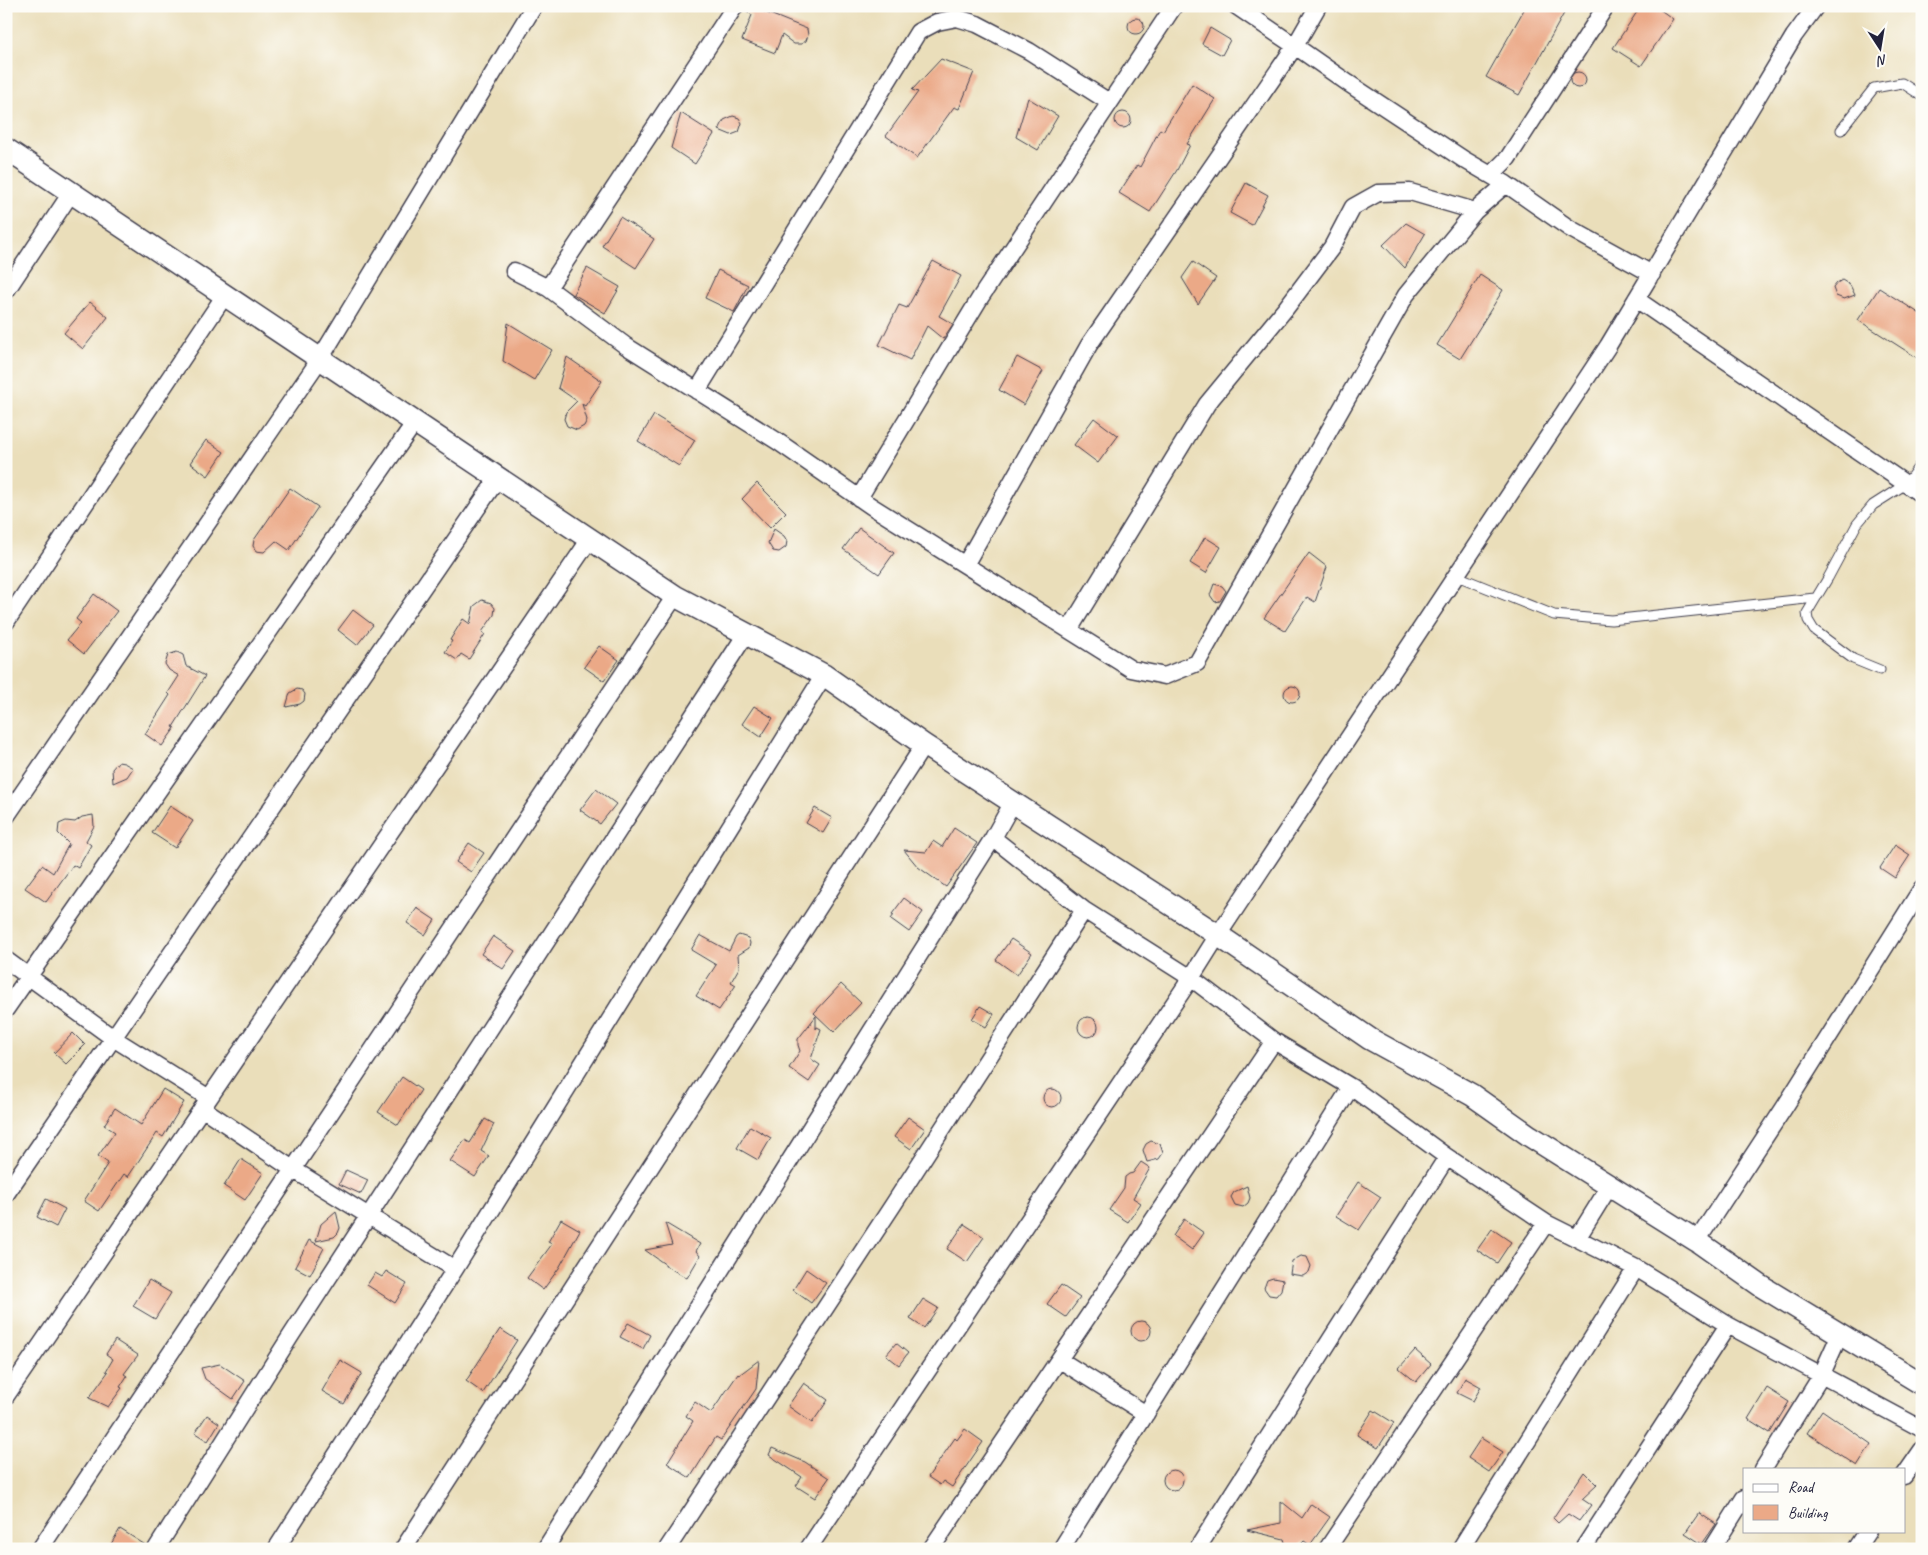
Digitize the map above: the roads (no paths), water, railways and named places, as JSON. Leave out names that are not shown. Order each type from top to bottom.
[{"type":"street","points":[[6,817],[320,359],[534,6]]},
{"type":"street","points":[[548,288],[735,6]]},
{"type":"street","points":[[859,498],[980,298],[1174,6]]},
{"type":"street","points":[[1236,6],[1364,94],[1463,159],[1506,184],[1569,228],[1652,274]]},
{"type":"street","points":[[965,565],[1089,345],[1295,46],[1318,6]]},
{"type":"street","points":[[1491,175],[1508,158],[1606,6]]},
{"type":"street","points":[[808,1549],[1191,978],[1608,346],[1794,36],[1816,6]]},
{"type":"street","points":[[697,391],[918,32],[937,22],[957,18],[977,24],[1028,50],[1109,102]]},
{"type":"street","points":[[6,149],[675,596],[824,675],[924,745],[1218,935],[1370,1039],[1472,1095],[1530,1136],[1697,1241],[1761,1286],[1922,1384]]},
{"type":"street","points":[[514,271],[548,288],[626,346],[777,441],[859,498],[1131,669],[1165,676],[1197,663],[1406,295],[1475,211],[1506,184]]},
{"type":"street","points":[[1069,630],[1206,404],[1286,308],[1332,248],[1353,207],[1378,193],[1410,192],[1475,211]]},
{"type":"street","points":[[6,291],[71,193]]},
{"type":"street","points":[[6,622],[225,295]]},
{"type":"street","points":[[1636,299],[1922,494]]},
{"type":"street","points":[[6,1010],[415,422]]},
{"type":"street","points":[[6,1194],[498,478]]},
{"type":"street","points":[[6,1396],[590,539]]},
{"type":"street","points":[[40,1549],[675,596]]},
{"type":"street","points":[[156,1549],[368,1216],[746,634]]},
{"type":"street","points":[[276,1549],[455,1269],[824,675]]},
{"type":"street","points":[[403,1549],[924,745]]},
{"type":"street","points":[[545,1549],[993,838],[1013,802]]},
{"type":"street","points":[[993,838],[1084,910],[1191,978],[1274,1041],[1351,1087],[1447,1157],[1546,1223],[1578,1237],[1636,1268],[1728,1325],[1922,1429]]},
{"type":"street","points":[[1697,1241],[1784,1108],[1922,888]]},
{"type":"street","points":[[667,1549],[888,1214],[1084,910]]},
{"type":"street","points":[[6,960],[205,1103],[294,1170],[455,1269]]},
{"type":"street","points":[[931,1549],[1274,1041]]},
{"type":"street","points":[[1061,1549],[1351,1087]]},
{"type":"street","points":[[1196,1549],[1447,1157]]},
{"type":"street","points":[[1578,1237],[1609,1187]]},
{"type":"street","points":[[1328,1549],[1546,1223]]},
{"type":"street","points":[[1460,1549],[1636,1268]]},
{"type":"street","points":[[1583,1549],[1728,1325]]},
{"type":"street","points":[[1763,1468],[1821,1376],[1840,1334]]},
{"type":"street","points":[[1060,1360],[1146,1414]]},
{"type":"street","points":[[1906,1473],[1922,1450]]},
{"type":"street","points":[[1712,1549],[1743,1500]]},
{"type":"street","points":[[1856,1549],[1867,1532]]},
{"type":"lane","points":[[1841,130],[1874,88],[1902,83],[1922,96]]},
{"type":"lane","points":[[1880,670],[1853,659],[1814,630],[1808,620],[1807,613],[1857,524],[1873,505],[1906,484],[1922,462]]},
{"type":"lane","points":[[1457,576],[1554,614],[1611,620],[1815,598]]}]
